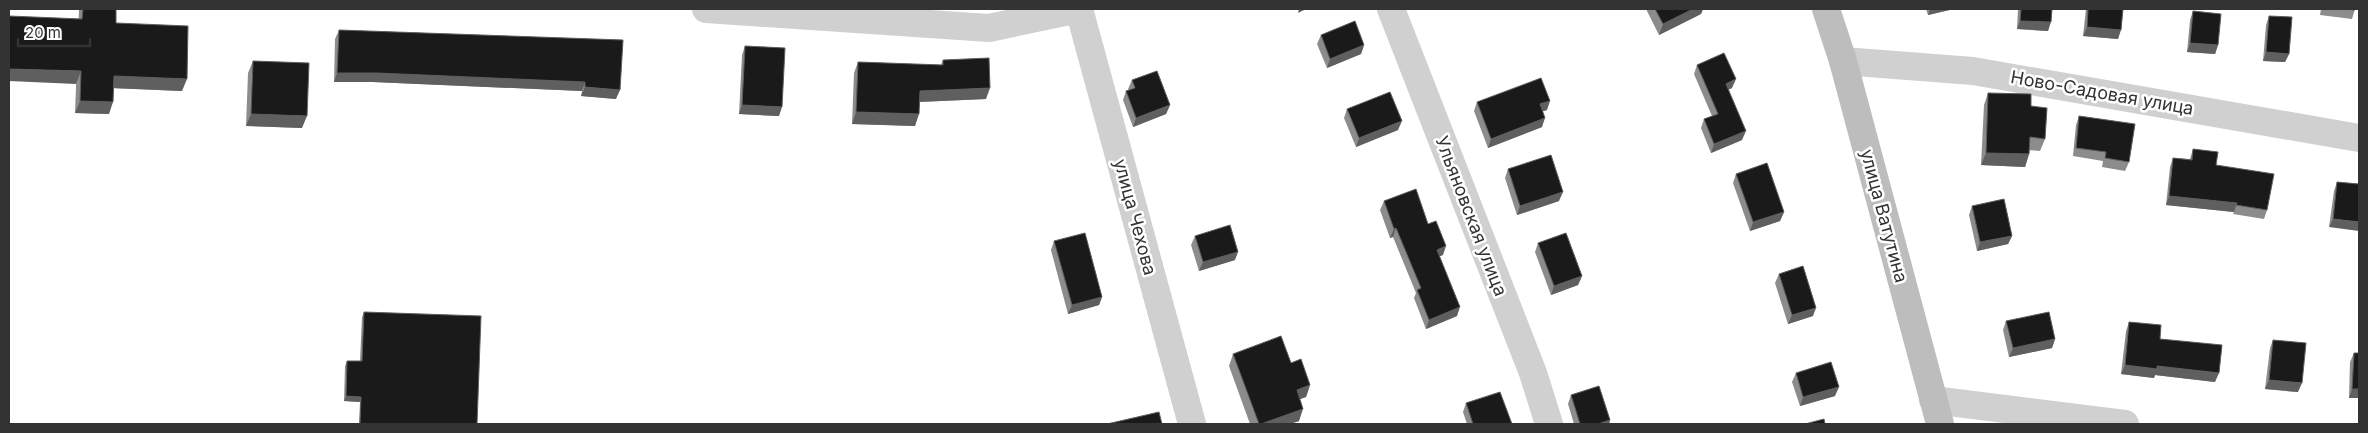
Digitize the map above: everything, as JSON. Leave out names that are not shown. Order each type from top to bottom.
[{"type":"main road","name":"улица Ватутина","points":[[1826,9],[1843,61],[1937,412]]},
{"type":"street","points":[[706,9],[985,19],[1079,9]]},
{"type":"street","name":"улица Чехова","points":[[1079,9],[1192,424]]},
{"type":"street","name":"Ульяновская улица","points":[[1391,9],[1533,373],[1549,424]]},
{"type":"street","name":"Ново-Садовая улица","points":[[1843,61],[1973,71],[2359,138]]},
{"type":"street","points":[[1937,412],[2125,424]]},
{"type":"building","points":[[83,9],[116,9],[116,23],[188,26],[187,79],[114,76],[113,102],[80,101],[81,71],[9,69],[9,16],[82,19]]},
{"type":"building","points":[[1655,9],[1693,9],[1663,24]]},
{"type":"building","points":[[2021,9],[2052,9],[2051,22],[2020,21]]},
{"type":"building","points":[[2088,9],[2123,9],[2121,30],[2087,27]]},
{"type":"building","points":[[2193,11],[2221,14],[2218,45],[2190,43]]},
{"type":"building","points":[[2269,16],[2292,17],[2289,54],[2266,52]]},
{"type":"building","points":[[1355,21],[1364,45],[1330,59],[1321,35]]},
{"type":"building","points":[[339,30],[623,40],[620,90],[585,87],[585,82],[337,73]]},
{"type":"building","points":[[745,46],[785,48],[782,107],[742,105]]},
{"type":"building","points":[[1724,53],[1736,79],[1726,84],[1746,131],[1714,144],[1704,119],[1718,114],[1697,65]]},
{"type":"building","points":[[989,58],[990,88],[920,91],[919,114],[856,112],[858,62],[943,65],[943,60]]},
{"type":"building","points":[[253,61],[309,63],[307,116],[251,114]]},
{"type":"building","points":[[1157,71],[1170,105],[1136,118],[1126,91],[1135,88],[1132,80]]},
{"type":"building","points":[[1541,78],[1550,101],[1540,104],[1545,118],[1491,139],[1477,102]]},
{"type":"building","points":[[1390,92],[1402,121],[1359,138],[1347,109]]},
{"type":"building","points":[[1988,93],[2031,94],[2031,106],[2047,108],[2045,139],[2030,137],[2029,154],[1986,153]]},
{"type":"building","points":[[2079,116],[2135,124],[2129,162],[2105,158],[2106,152],[2076,148]]},
{"type":"building","points":[[2193,149],[2218,152],[2216,165],[2274,174],[2267,210],[2236,205],[2237,203],[2169,196],[2173,158],[2192,160]]},
{"type":"building","points":[[1551,155],[1563,192],[1520,206],[1508,169]]},
{"type":"building","points":[[1767,163],[1784,212],[1753,222],[1736,174]]},
{"type":"building","points":[[2337,182],[2359,184],[2359,222],[2333,219]]},
{"type":"building","points":[[1416,189],[1428,224],[1436,221],[1446,246],[1437,250],[1460,307],[1429,320],[1417,290],[1421,288],[1396,228],[1394,229],[1384,201]]},
{"type":"building","points":[[2004,199],[2012,236],[1980,242],[1972,206]]},
{"type":"building","points":[[1230,225],[1238,252],[1203,262],[1195,236]]},
{"type":"building","points":[[1085,233],[1102,297],[1072,305],[1054,241]]},
{"type":"building","points":[[1566,233],[1582,276],[1554,286],[1538,243]]},
{"type":"building","points":[[1803,266],[1816,308],[1792,315],[1779,274]]},
{"type":"building","points":[[364,312],[481,316],[477,424],[360,424],[361,397],[346,396],[347,361],[362,361]]},
{"type":"building","points":[[2049,312],[2055,339],[2013,348],[2006,321]]},
{"type":"building","points":[[2129,322],[2161,325],[2160,339],[2222,345],[2219,373],[2157,366],[2157,369],[2125,365]]},
{"type":"building","points":[[1281,336],[1291,363],[1301,359],[1310,385],[1297,390],[1303,409],[1259,424],[1233,354]]},
{"type":"building","points":[[2273,340],[2306,343],[2302,383],[2269,380]]},
{"type":"building","points":[[2354,353],[2359,353],[2359,389],[2352,389]]},
{"type":"building","points":[[1831,362],[1839,387],[1803,397],[1796,373]]},
{"type":"building","points":[[1599,386],[1610,420],[1598,424],[1580,424],[1571,395]]},
{"type":"building","points":[[1500,392],[1512,424],[1473,424],[1466,403]]},
{"type":"building","points":[[1159,412],[1162,424],[1107,424]]},
{"type":"building","points":[[1824,419],[1825,424],[1805,424]]}]
